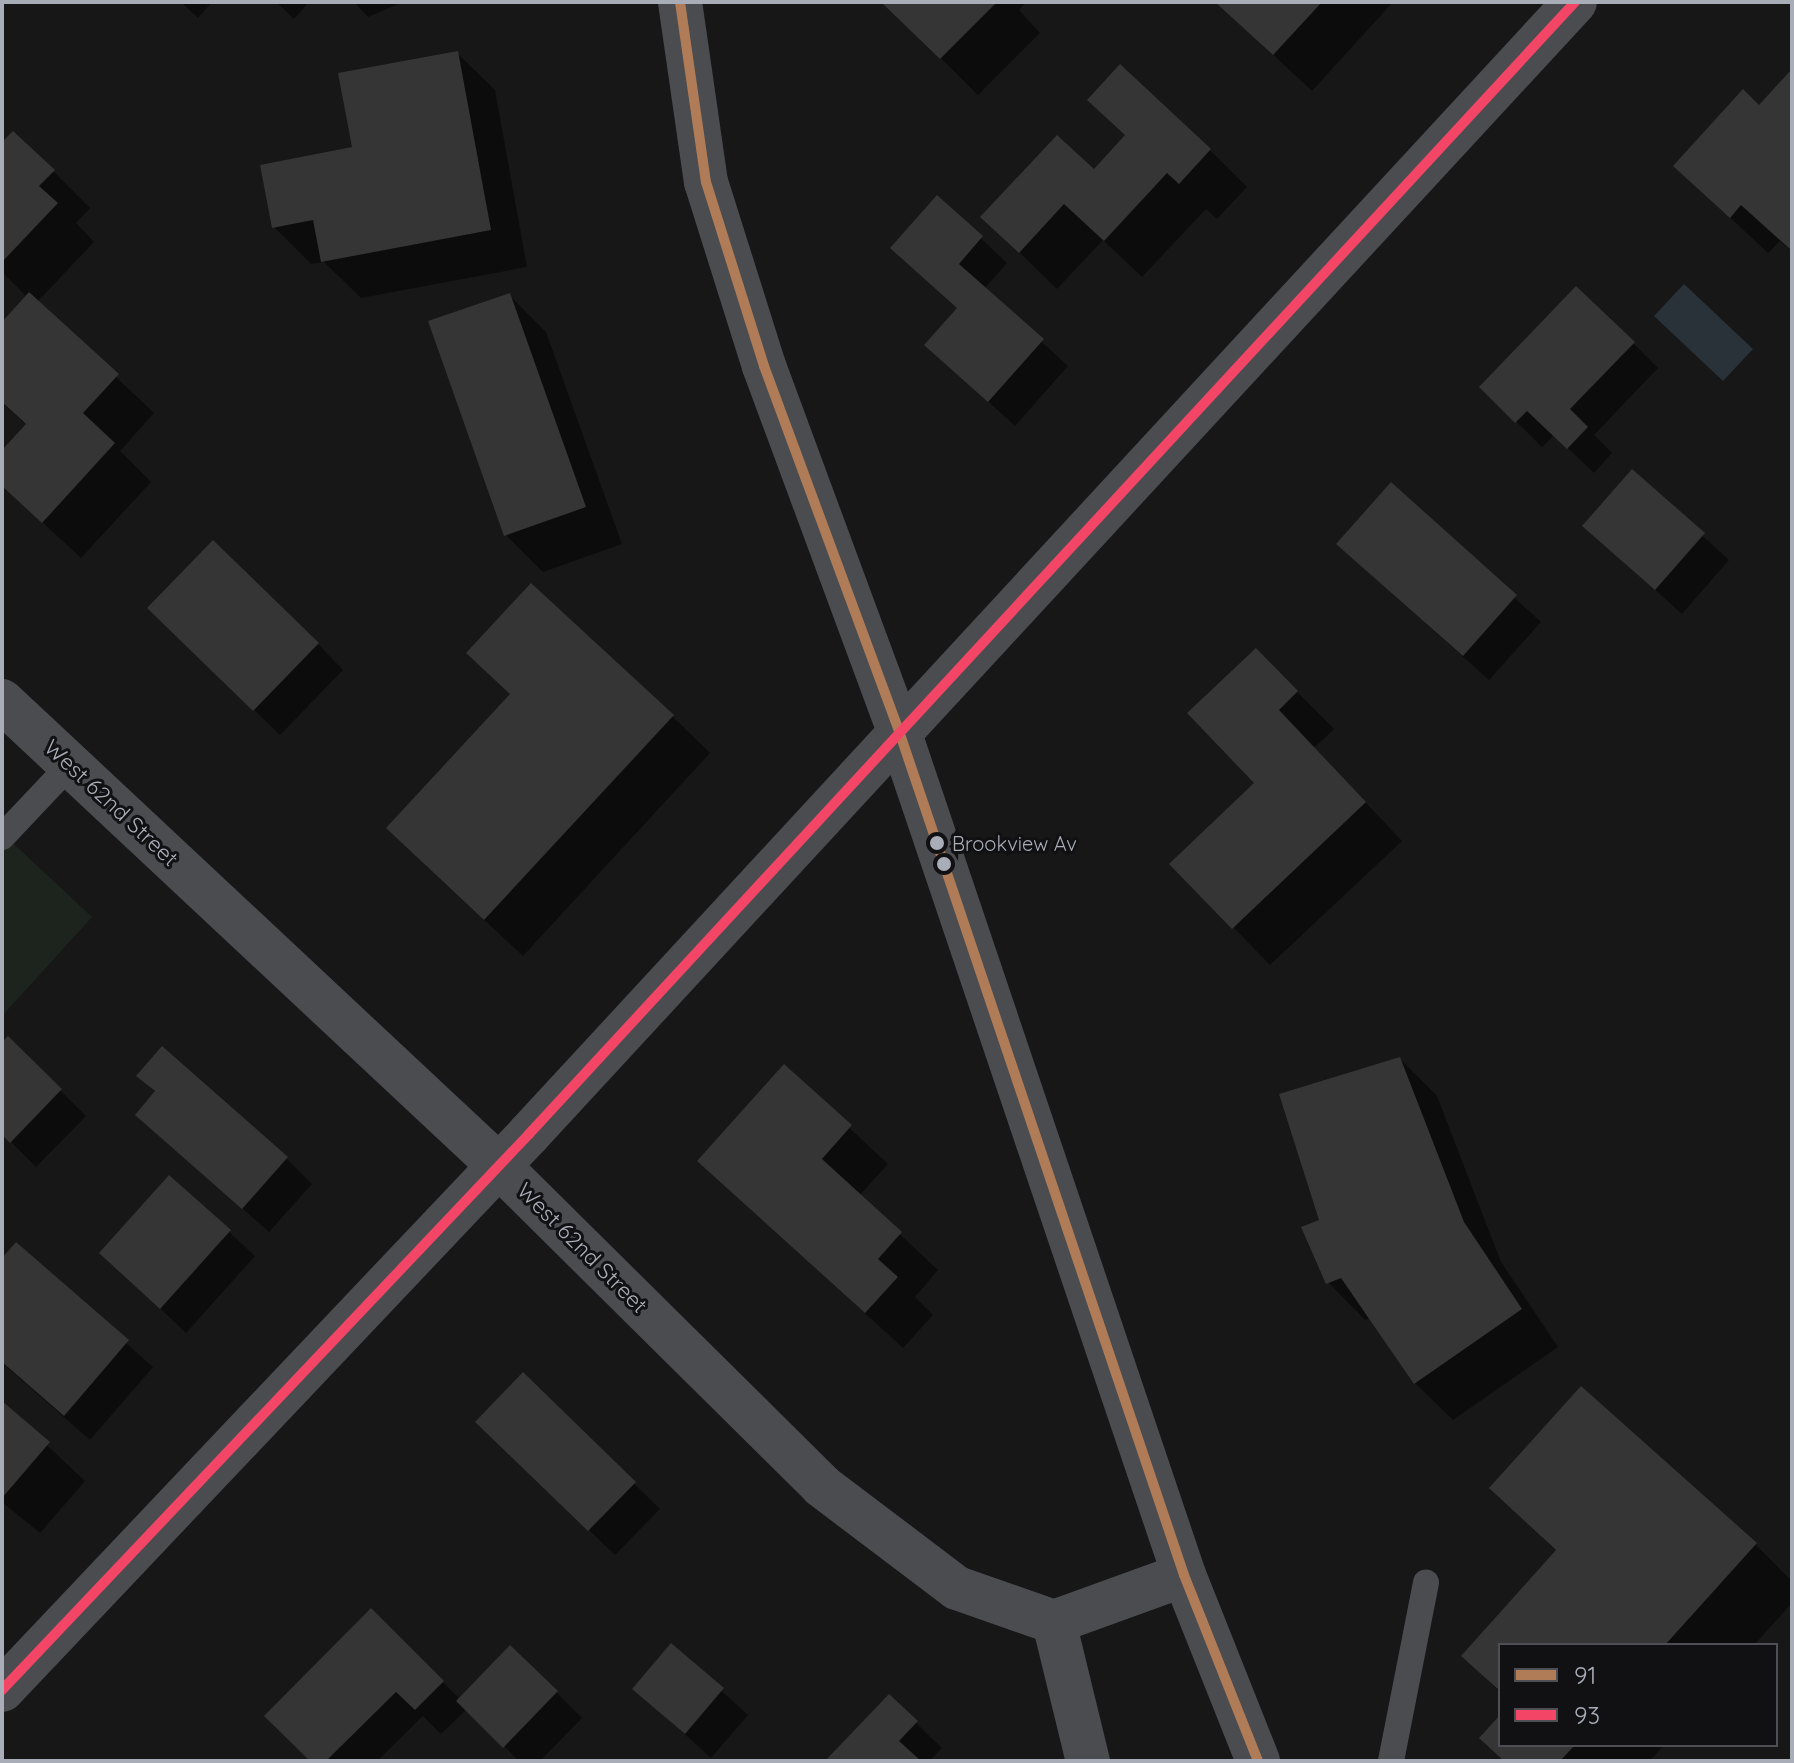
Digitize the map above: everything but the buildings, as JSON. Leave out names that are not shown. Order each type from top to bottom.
[{"type":"street","points":[[680,2],[706,182],[764,366],[899,731],[1184,1575],[1258,1761]]},
{"type":"street","points":[[2,1690],[499,1166],[1575,2]]},
{"type":"street","name":"West 62nd Street","points":[[2,701],[499,1166],[822,1486],[957,1588],[1054,1622]]},
{"type":"street","points":[[1088,1761],[1054,1622],[1184,1575]]},
{"type":"lane","points":[[2,837],[70,765]]},
{"type":"lane","points":[[1391,1761],[1426,1582]]},
{"type":"shaded area","points":[[1684,284],[1753,349],[1723,381],[1654,316]]},
{"type":"shaded area","points":[[2,833],[92,917],[2,1016]]},
{"type":"transit line","name":"91","points":[[680,2],[706,182],[764,366],[899,731],[1184,1575],[1258,1761]]},
{"type":"transit line","name":"93","points":[[2,1690],[529,1134],[1575,2]]},
{"type":"place","name":"Brookview Av","points":[[937,843]]}]
